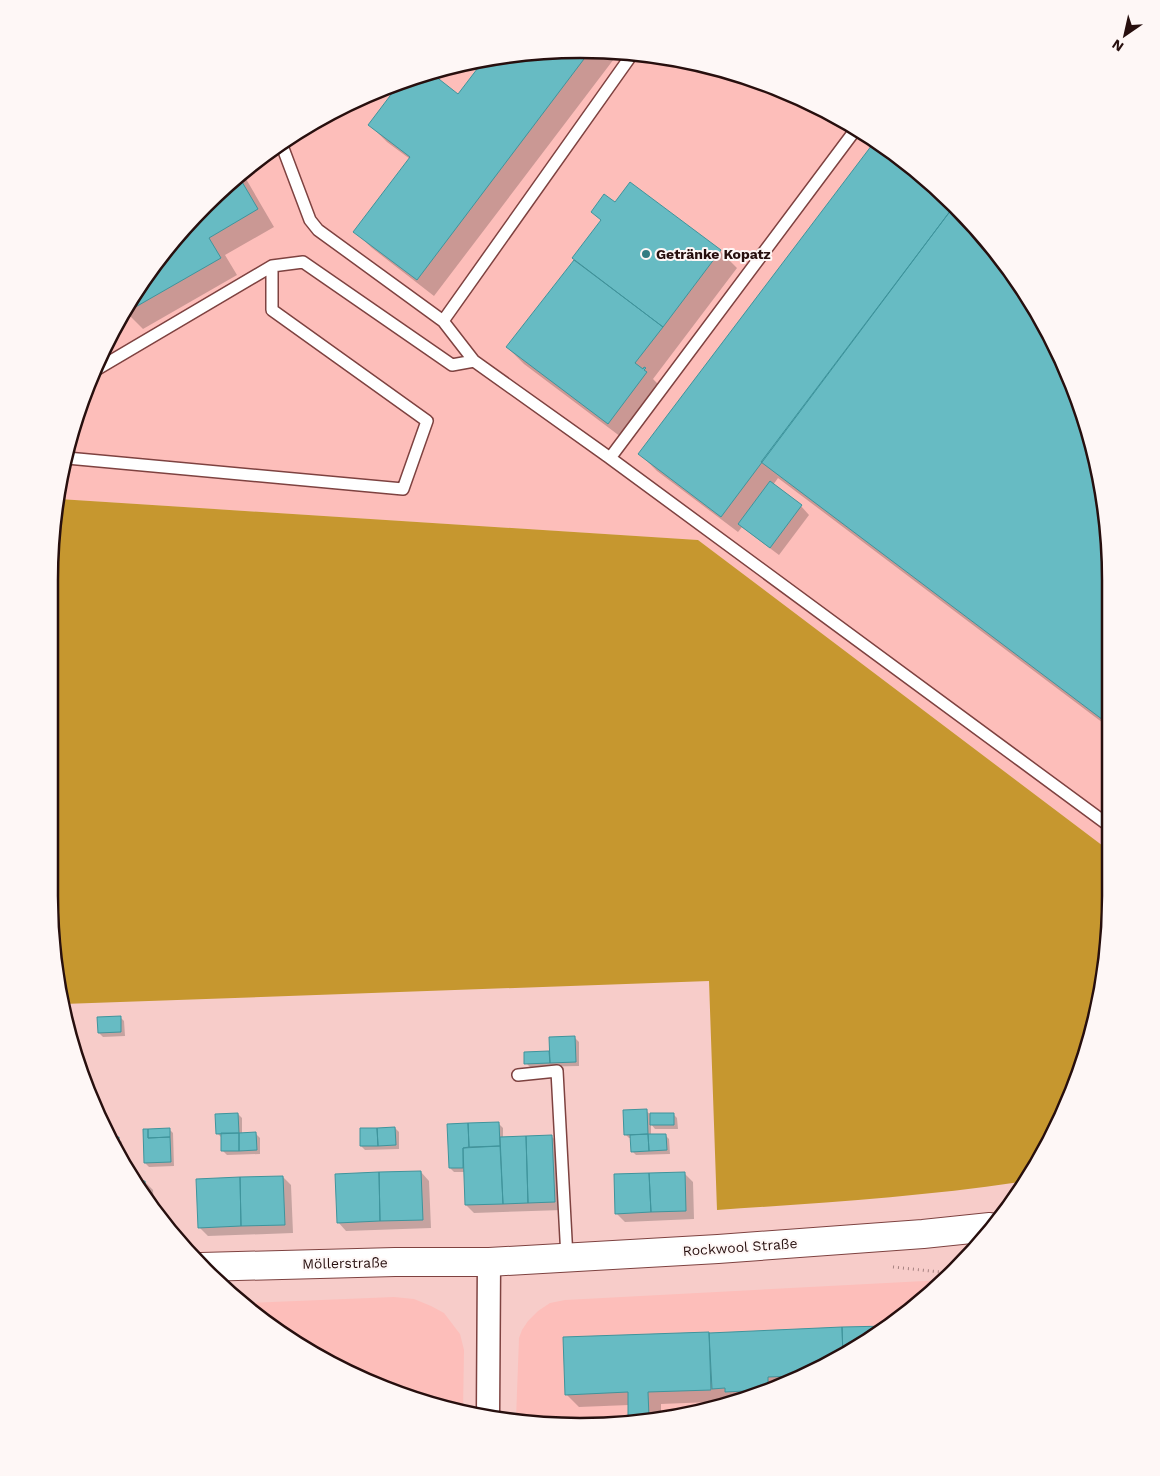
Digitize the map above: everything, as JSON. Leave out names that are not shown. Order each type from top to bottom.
[{"type":"street","name":"Rockwool Straße","points":[[489,1262],[737,1248],[984,1228]]},
{"type":"street","name":"Möllerstraße","points":[[213,1267],[395,1262],[489,1262]]},
{"type":"street","points":[[488,1410],[489,1262]]},
{"type":"lane","points":[[443,321],[628,60]]},
{"type":"lane","points":[[610,458],[852,135]]},
{"type":"lane","points":[[284,150],[310,220],[318,230],[443,321],[474,360],[1102,820]]},
{"type":"lane","points":[[104,364],[272,266],[303,262],[452,366],[474,360]]},
{"type":"lane","points":[[72,458],[403,489],[428,421],[272,310],[272,266]]},
{"type":"lane","points":[[518,1075],[558,1070],[568,1258]]},
{"type":"shaded area","points":[[580,58],[648,62],[715,75],[748,85],[811,111],[841,128],[898,165],[925,187],[973,235],[995,262],[1049,349],[1075,412],[1085,445],[1098,512],[1102,580],[1102,845],[698,540],[64,499],[75,445],[97,380],[111,349],[128,319],[165,262],[187,235],[235,187],[262,165],[319,128],[349,111],[412,85],[445,75],[512,62]]},
{"type":"shaded area","points":[[64,499],[698,540],[1102,845],[1101,930],[1098,964],[1085,1031],[1063,1096],[1049,1127],[1016,1183],[911,1195],[717,1210],[709,981],[69,1004],[62,964],[58,896],[58,580],[59,546]]},
{"type":"shaded area","points":[[933,1281],[898,1311],[841,1348],[811,1365],[748,1391],[715,1401],[648,1414],[580,1418],[516,1414],[519,1338],[522,1330],[538,1311],[550,1303],[565,1300]]},
{"type":"shaded area","points":[[394,1297],[414,1299],[431,1306],[444,1313],[460,1334],[464,1350],[463,1405],[412,1391],[349,1365],[290,1330],[252,1303]]},
{"type":"building","points":[[585,58],[417,280],[353,232],[410,157],[368,125],[393,92],[412,85],[437,77],[458,94],[478,68],[512,62]]},
{"type":"building","points":[[871,147],[925,187],[950,212],[721,517],[638,454]]},
{"type":"building","points":[[242,181],[258,209],[209,238],[221,258],[135,307],[165,262],[187,235]]},
{"type":"building","name":"Getränke Kopatz","points":[[630,182],[721,250],[663,327],[572,258],[601,220],[591,212],[604,194],[615,202]]},
{"type":"building","points":[[950,212],[973,235],[995,262],[1032,319],[1049,349],[1063,380],[1085,445],[1098,512],[1101,546],[1102,719],[761,462]]},
{"type":"building","points":[[574,260],[663,327],[635,363],[643,369],[644,367],[646,368],[644,370],[647,372],[608,424],[506,347]]},
{"type":"building","points":[[770,481],[802,505],[770,548],[738,524]]},
{"type":"building","points":[[121,1016],[121,1032],[98,1033],[97,1017]]},
{"type":"building","points":[[575,1036],[576,1062],[550,1063],[549,1037]]},
{"type":"building","points":[[549,1051],[550,1063],[524,1064],[524,1052]]},
{"type":"building","points":[[647,1109],[648,1134],[624,1135],[623,1110]]},
{"type":"building","points":[[238,1113],[239,1133],[216,1134],[215,1114]]},
{"type":"building","points":[[650,1113],[674,1113],[674,1125],[650,1125]]},
{"type":"building","points":[[499,1122],[500,1146],[469,1147],[468,1123]]},
{"type":"building","points":[[468,1123],[469,1147],[463,1148],[463,1168],[449,1168],[447,1124]]},
{"type":"building","points":[[395,1127],[396,1145],[378,1146],[377,1128]]},
{"type":"building","points":[[170,1128],[170,1137],[148,1138],[148,1129]]},
{"type":"building","points":[[360,1128],[377,1128],[378,1146],[360,1146]]},
{"type":"building","points":[[143,1129],[148,1129],[148,1138],[170,1137],[171,1162],[144,1163]]},
{"type":"building","points":[[256,1132],[257,1150],[239,1151],[239,1133]]},
{"type":"building","points":[[221,1133],[239,1133],[239,1151],[221,1151]]},
{"type":"building","points":[[648,1134],[666,1134],[667,1150],[649,1151]]},
{"type":"building","points":[[648,1134],[649,1151],[631,1152],[630,1135]]},
{"type":"building","points":[[552,1135],[555,1202],[528,1203],[526,1136]]},
{"type":"building","points":[[526,1136],[528,1203],[503,1204],[500,1137]]},
{"type":"building","points":[[500,1146],[503,1204],[465,1205],[463,1148]]},
{"type":"building","points":[[421,1171],[423,1220],[380,1221],[379,1172]]},
{"type":"building","points":[[379,1172],[380,1221],[337,1223],[335,1174]]},
{"type":"building","points":[[685,1172],[686,1211],[651,1212],[649,1173]]},
{"type":"building","points":[[649,1173],[651,1212],[615,1214],[614,1174]]},
{"type":"building","points":[[283,1176],[285,1225],[241,1226],[240,1177]]},
{"type":"building","points":[[240,1177],[241,1226],[198,1228],[196,1179]]},
{"type":"building","points":[[875,1326],[843,1347],[842,1327]]},
{"type":"building","points":[[842,1327],[843,1347],[786,1376],[768,1377],[768,1384],[749,1391],[725,1392],[725,1388],[712,1389],[709,1333]]},
{"type":"building","points":[[709,1332],[711,1390],[648,1392],[649,1414],[628,1416],[628,1392],[565,1395],[563,1337]]},
{"type":"place","name":"Getränke Kopatz","points":[[646,254]]}]
